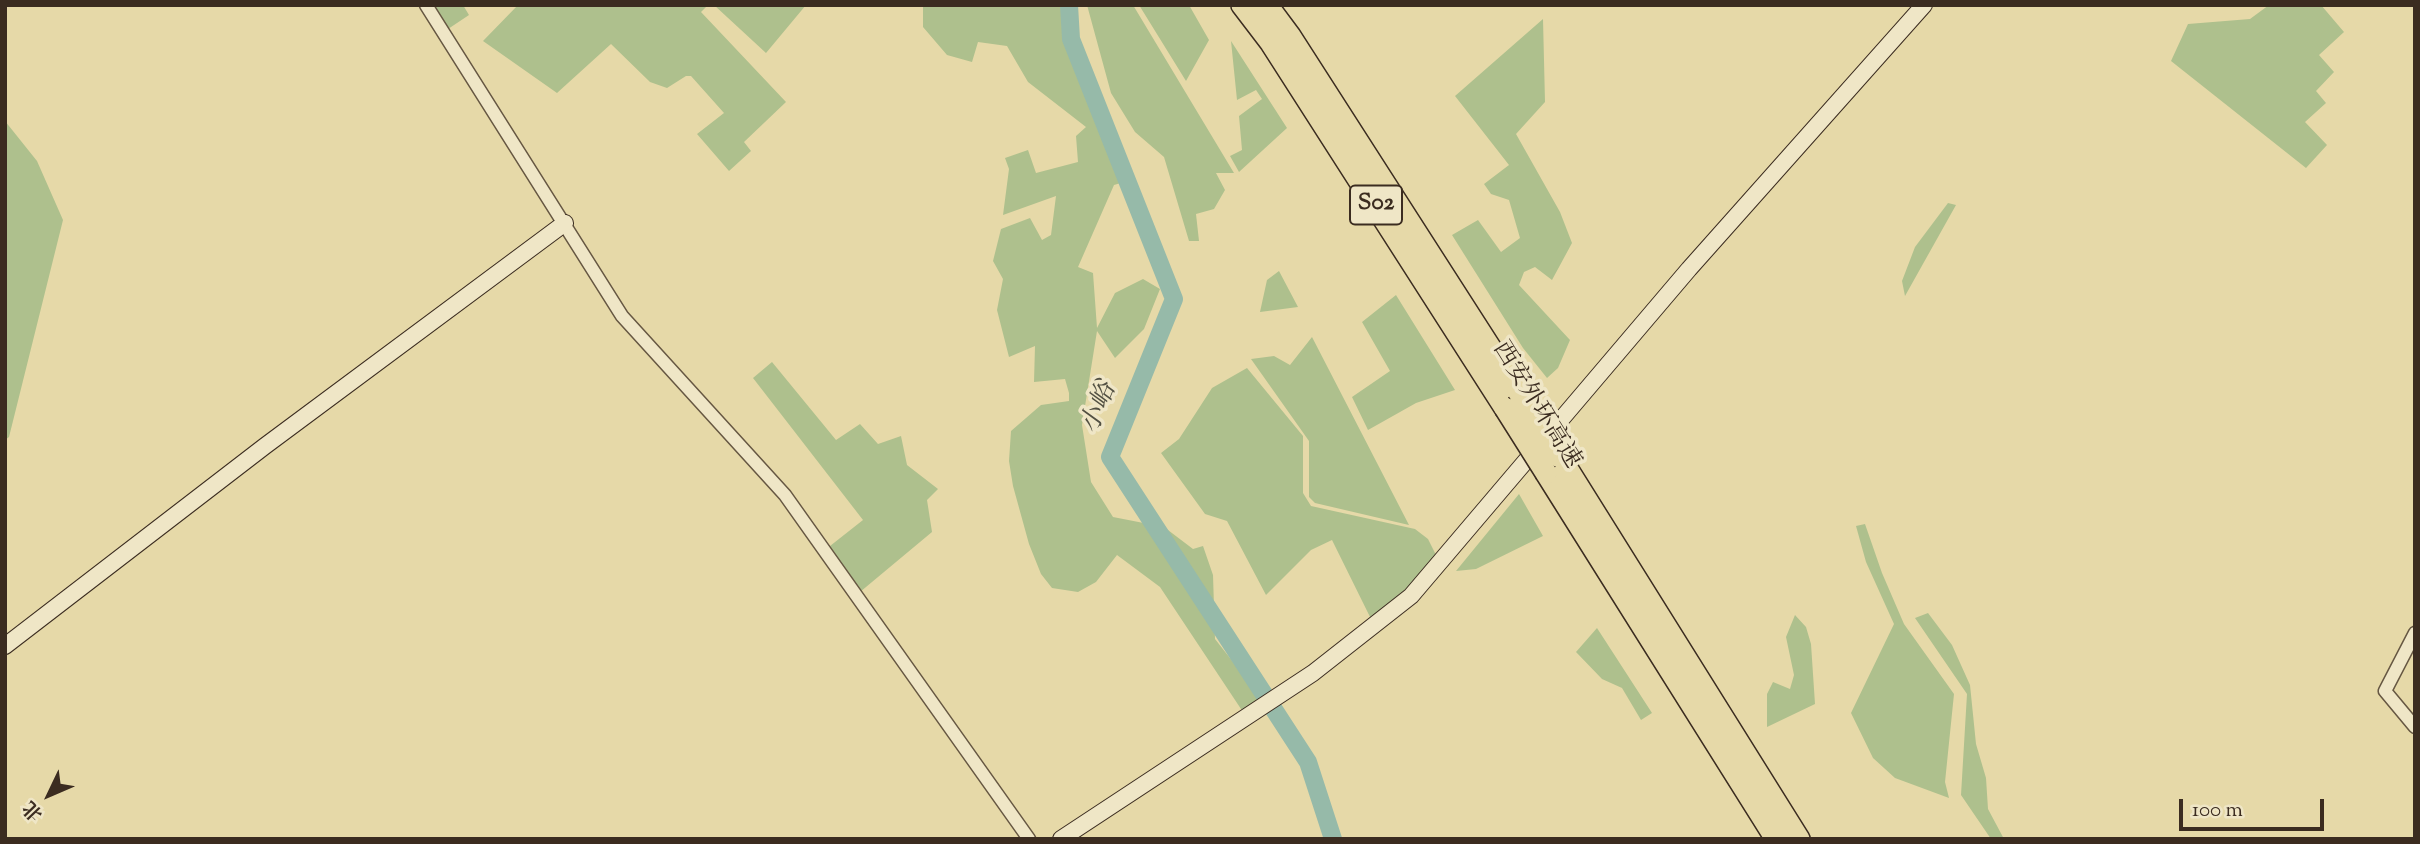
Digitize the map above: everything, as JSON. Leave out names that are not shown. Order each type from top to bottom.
[{"type":"highway","name":"西安外环高速","points":[[1242,5],[1271,43],[1511,399]]},
{"type":"highway","name":"西安外环高速","points":[[1267,5],[1298,47],[1553,465],[1799,839]]},
{"type":"highway","name":"西安外环高速","points":[[1553,465],[1776,839]]},
{"type":"street","points":[[426,5],[622,316],[785,495],[1029,839]]},
{"type":"street","points":[[1061,839],[1313,673],[1411,596],[1689,269],[1924,5]]},
{"type":"street","points":[[5,646],[265,446],[565,223]]},
{"type":"street","points":[[2415,633],[2385,691],[2415,727]]},
{"type":"green space","points":[[433,5],[463,5],[469,15],[448,29]]},
{"type":"green space","points":[[518,5],[708,5],[701,12],[786,102],[744,142],[751,151],[729,171],[697,134],[724,113],[691,76],[686,76],[667,88],[650,82],[611,44],[557,93],[483,41]]},
{"type":"green space","points":[[714,5],[806,5],[766,53]]},
{"type":"green space","points":[[923,5],[1070,5],[1087,79],[1121,159],[1134,179],[1114,185],[1078,267],[1093,273],[1097,328],[1115,293],[1143,279],[1160,289],[1144,329],[1115,358],[1097,331],[1082,425],[1091,482],[1113,517],[1164,527],[1193,549],[1203,546],[1213,575],[1215,639],[1262,699],[1243,712],[1160,587],[1117,555],[1096,582],[1078,592],[1052,588],[1041,574],[1029,544],[1013,486],[1009,461],[1011,431],[1041,405],[1069,401],[1069,393],[1065,379],[1034,382],[1035,346],[1009,357],[997,310],[1003,279],[993,261],[1001,229],[1030,218],[1042,240],[1051,235],[1056,196],[1003,215],[1009,169],[1005,158],[1028,150],[1036,173],[1078,162],[1076,136],[1086,127],[1028,82],[1007,46],[978,42],[972,62],[947,55],[923,27]]},
{"type":"green space","points":[[1087,5],[1133,5],[1234,173],[1216,173],[1225,190],[1214,209],[1196,214],[1199,241],[1189,241],[1164,157],[1135,132],[1111,93]]},
{"type":"green space","points":[[1139,5],[1189,5],[1209,40],[1186,81]]},
{"type":"green space","points":[[2269,5],[2321,5],[2344,32],[2319,55],[2334,72],[2316,91],[2326,103],[2305,122],[2327,145],[2306,168],[2171,61],[2188,24],[2250,19]]},
{"type":"green space","points":[[1543,19],[1545,102],[1516,134],[1560,212],[1572,243],[1552,280],[1535,267],[1524,272],[1519,285],[1570,340],[1558,368],[1547,378],[1523,348],[1452,235],[1478,220],[1501,252],[1520,238],[1509,200],[1491,194],[1484,184],[1509,165],[1455,96]]},
{"type":"green space","points":[[1231,41],[1287,128],[1239,172],[1230,156],[1242,150],[1239,116],[1262,99],[1256,90],[1237,100]]},
{"type":"green space","points":[[5,121],[37,161],[63,220],[9,437],[5,440]]},
{"type":"green space","points":[[1948,203],[1956,205],[1905,296],[1902,281],[1915,247]]},
{"type":"green space","points":[[1279,271],[1298,307],[1260,312],[1267,280]]},
{"type":"green space","points":[[1396,295],[1455,390],[1416,403],[1368,430],[1352,397],[1390,371],[1362,322]]},
{"type":"green space","points":[[1312,337],[1409,525],[1315,503],[1309,497],[1309,441],[1251,359],[1274,356],[1290,365]]},
{"type":"green space","points":[[772,362],[836,440],[860,424],[878,444],[901,436],[907,465],[938,489],[927,500],[932,532],[860,592],[830,546],[863,520],[753,378]]},
{"type":"green space","points":[[1247,368],[1303,436],[1303,493],[1311,506],[1415,529],[1428,539],[1439,561],[1374,625],[1332,540],[1311,550],[1266,595],[1227,521],[1205,514],[1161,453],[1179,439],[1212,388]]},
{"type":"green space","points":[[1519,494],[1543,536],[1476,569],[1456,571]]},
{"type":"green space","points":[[1865,524],[1904,624],[1954,694],[1945,782],[1949,798],[1895,778],[1873,758],[1851,713],[1894,624],[1866,562],[1856,526]]},
{"type":"green space","points":[[1928,613],[1952,645],[1970,685],[1976,744],[1986,778],[1988,809],[2004,839],[1991,839],[1961,795],[1967,694],[1915,618]]},
{"type":"green space","points":[[1795,615],[1806,627],[1811,644],[1815,704],[1767,727],[1767,694],[1773,682],[1790,689],[1794,675],[1786,637]]},
{"type":"green space","points":[[1597,628],[1652,713],[1641,720],[1622,688],[1602,679],[1576,652]]},
{"type":"waterway","name":"小峪","points":[[1069,5],[1071,39],[1174,299],[1110,457],[1308,762],[1333,839]]}]
